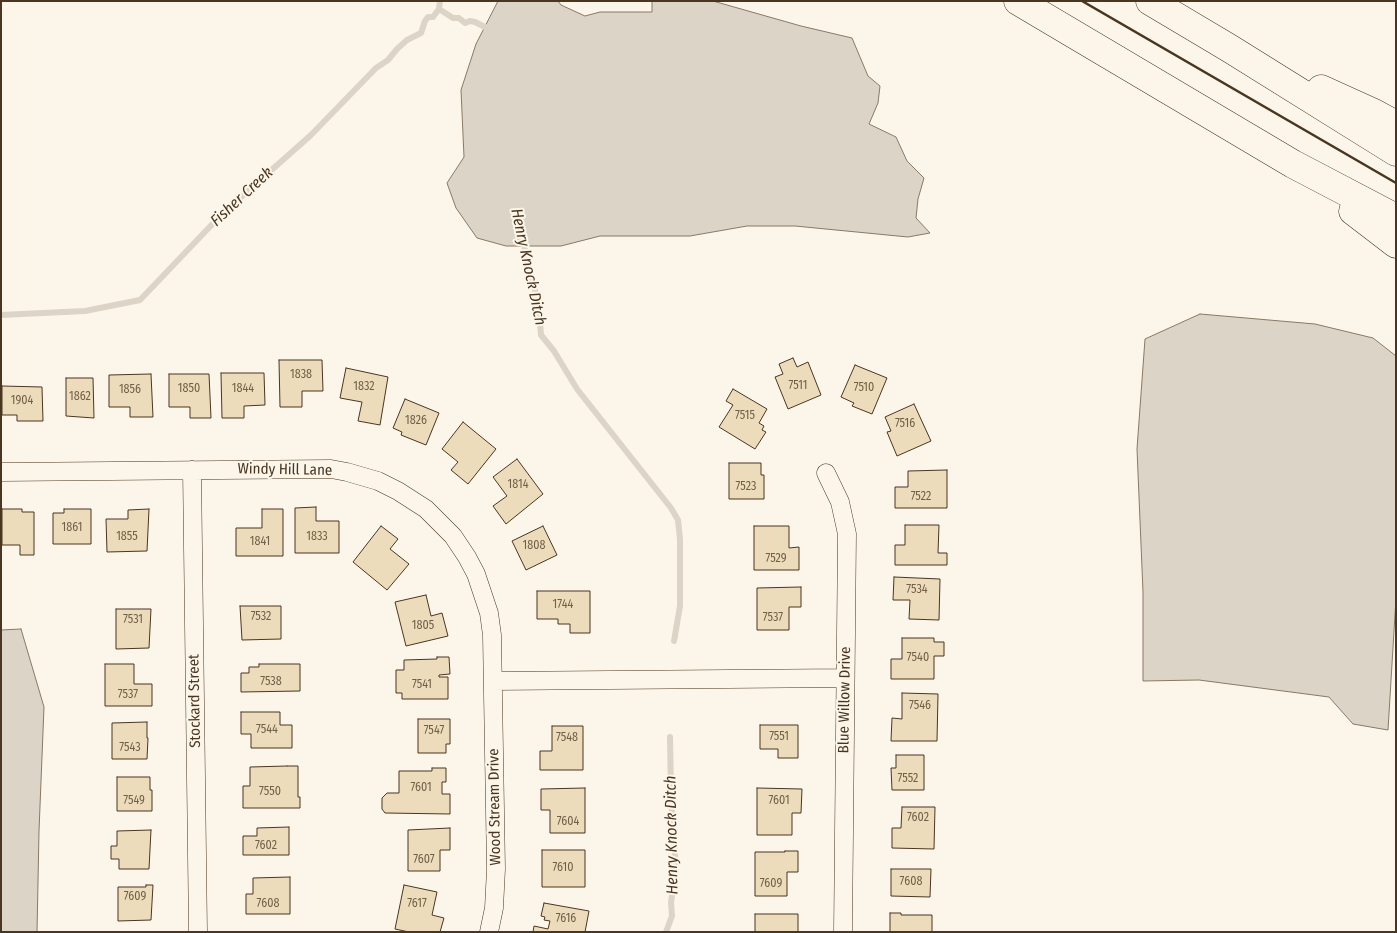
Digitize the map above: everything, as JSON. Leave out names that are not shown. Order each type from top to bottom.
[{"type":"highway","points":[[1018,1],[1293,164],[1396,218]]},
{"type":"highway","points":[[1150,1],[1396,152]]},
{"type":"highway","points":[[1229,48],[1374,113],[1396,126]]},
{"type":"highway","points":[[1293,164],[1396,244]]},
{"type":"street","name":"Windy Hill Lane","points":[[1,472],[312,468],[337,470],[378,481],[398,490],[422,506],[453,536],[476,574],[489,614],[492,635],[493,681]]},
{"type":"street","name":"Stockard Street","points":[[192,470],[198,932]]},
{"type":"street","name":"Blue Willow Drive","points":[[826,473],[840,502],[847,534],[843,932]]},
{"type":"street","points":[[493,681],[845,678]]},
{"type":"street","name":"Wood Stream Drive","points":[[489,932],[494,908],[496,869],[493,681]]},
{"type":"shaded area","points":[[498,1],[558,1],[561,5],[585,16],[600,12],[652,12],[652,1],[713,1],[801,26],[852,38],[868,76],[880,86],[878,103],[869,124],[896,137],[907,161],[924,178],[918,199],[916,218],[930,233],[908,237],[795,226],[747,226],[690,236],[600,236],[561,246],[506,246],[477,238],[456,208],[447,183],[464,157],[461,90],[476,44]]},
{"type":"shaded area","points":[[1200,314],[1315,324],[1373,338],[1396,356],[1396,598],[1388,730],[1353,724],[1329,697],[1199,680],[1143,681],[1143,592],[1137,449],[1145,339]]},
{"type":"shaded area","points":[[21,629],[44,707],[37,932],[1,932],[1,630]]},
{"type":"building","points":[[793,358],[797,367],[808,362],[821,395],[788,409],[775,377],[783,374],[779,364]]},
{"type":"building","points":[[279,360],[322,360],[323,391],[302,391],[302,407],[280,407]]},
{"type":"building","points":[[855,365],[887,378],[872,414],[852,406],[854,403],[841,397]]},
{"type":"building","points":[[346,368],[388,377],[380,425],[358,421],[362,402],[340,398]]},
{"type":"building","points":[[221,373],[264,373],[265,405],[244,406],[244,418],[222,418]]},
{"type":"building","points":[[151,374],[153,417],[130,417],[130,407],[109,407],[109,375]]},
{"type":"building","points":[[169,374],[209,374],[211,418],[190,418],[190,407],[169,407]]},
{"type":"building","points":[[66,378],[93,378],[94,418],[66,416]]},
{"type":"building","points":[[2,386],[42,387],[43,421],[17,421],[17,415],[2,415]]},
{"type":"building","points":[[733,389],[767,409],[759,423],[764,426],[762,430],[766,432],[755,449],[719,427],[733,405],[726,401]]},
{"type":"building","points":[[405,399],[439,413],[426,445],[401,435],[402,432],[393,428]]},
{"type":"building","points":[[914,404],[931,441],[897,456],[887,432],[891,431],[885,417]]},
{"type":"building","points":[[463,422],[496,449],[468,484],[451,470],[458,462],[442,449]]},
{"type":"building","points":[[517,459],[543,494],[506,524],[493,506],[507,496],[493,477]]},
{"type":"building","points":[[729,463],[761,463],[761,475],[764,475],[764,499],[729,499]]},
{"type":"building","points":[[947,470],[947,508],[895,508],[895,487],[908,487],[908,471]]},
{"type":"building","points":[[316,507],[316,521],[339,521],[339,553],[295,553],[295,508]]},
{"type":"building","points":[[2,509],[22,509],[22,512],[34,512],[34,555],[20,555],[20,545],[2,545]]},
{"type":"building","points":[[64,509],[91,509],[91,544],[53,544],[53,513],[64,513]]},
{"type":"building","points":[[149,509],[147,551],[107,552],[106,519],[128,519],[128,510]]},
{"type":"building","points":[[262,509],[283,509],[283,556],[236,556],[236,528],[262,528]]},
{"type":"building","points":[[905,525],[939,525],[938,553],[947,553],[947,565],[895,565],[895,545],[905,545]]},
{"type":"building","points":[[381,526],[398,539],[390,549],[409,564],[387,590],[353,562]]},
{"type":"building","points":[[543,526],[557,555],[526,570],[512,541]]},
{"type":"building","points":[[754,526],[789,526],[789,548],[799,547],[799,570],[754,570]]},
{"type":"building","points":[[894,577],[940,579],[939,620],[909,619],[910,600],[893,600]]},
{"type":"building","points":[[801,587],[801,607],[789,607],[789,630],[757,630],[757,588]]},
{"type":"building","points":[[537,591],[590,591],[590,633],[570,633],[570,624],[558,624],[558,619],[537,619]]},
{"type":"building","points":[[426,595],[431,616],[442,613],[448,636],[406,646],[395,602]]},
{"type":"building","points":[[240,606],[281,606],[281,639],[242,640]]},
{"type":"building","points":[[116,609],[151,609],[149,648],[116,649]]},
{"type":"building","points":[[902,638],[934,638],[934,642],[944,642],[944,656],[934,656],[934,679],[891,679],[891,659],[902,659]]},
{"type":"building","points":[[437,657],[449,657],[450,674],[439,675],[439,677],[448,677],[448,699],[402,699],[402,693],[396,693],[396,670],[404,670],[404,660],[437,659]]},
{"type":"building","points":[[105,664],[134,664],[134,684],[152,684],[152,706],[105,706]]},
{"type":"building","points":[[259,664],[300,664],[300,691],[241,692],[241,673],[249,673],[249,667],[259,667]]},
{"type":"building","points":[[902,693],[938,694],[937,741],[891,741],[892,718],[902,719]]},
{"type":"building","points":[[241,712],[280,712],[280,725],[292,725],[292,748],[251,748],[251,734],[241,734]]},
{"type":"building","points":[[418,719],[450,719],[450,744],[446,744],[446,753],[418,753]]},
{"type":"building","points":[[147,722],[147,759],[112,759],[112,723]]},
{"type":"building","points":[[760,725],[798,725],[798,758],[778,758],[778,749],[760,749]]},
{"type":"building","points":[[552,726],[583,726],[583,770],[540,770],[540,751],[552,751]]},
{"type":"building","points":[[896,755],[924,755],[924,790],[892,790],[891,768],[896,768]]},
{"type":"building","points":[[298,766],[300,808],[243,808],[243,786],[250,786],[250,767]]},
{"type":"building","points":[[432,768],[446,768],[446,782],[442,782],[442,794],[450,794],[450,814],[385,813],[382,809],[382,798],[387,793],[399,793],[399,771],[432,771]]},
{"type":"building","points":[[117,777],[150,777],[152,811],[117,811]]},
{"type":"building","points":[[585,788],[585,833],[550,833],[550,810],[541,810],[541,789]]},
{"type":"building","points":[[757,788],[802,789],[801,813],[792,813],[792,835],[757,835]]},
{"type":"building","points":[[902,807],[935,807],[934,849],[892,848],[892,828],[901,828]]},
{"type":"building","points":[[289,827],[289,855],[243,855],[243,836],[257,836],[257,828]]},
{"type":"building","points":[[450,828],[450,850],[440,850],[440,871],[408,871],[408,830]]},
{"type":"building","points":[[151,830],[149,869],[119,869],[119,859],[111,859],[111,846],[117,846],[117,831]]},
{"type":"building","points":[[542,850],[585,850],[585,887],[542,887]]},
{"type":"building","points":[[798,851],[798,872],[787,872],[787,896],[755,896],[755,852]]},
{"type":"building","points":[[891,869],[931,869],[930,897],[891,896]]},
{"type":"building","points":[[290,877],[290,914],[246,914],[246,894],[253,894],[253,878]]},
{"type":"building","points":[[146,885],[153,885],[151,920],[118,921],[118,887],[146,887]]},
{"type":"building","points":[[404,885],[437,892],[432,915],[444,918],[440,932],[409,932],[395,929]]},
{"type":"building","points":[[544,903],[589,911],[585,932],[533,932],[534,926],[548,929],[550,921],[544,920],[545,917],[541,916]]},
{"type":"building","points":[[890,913],[932,915],[932,932],[890,932]]},
{"type":"building","points":[[755,914],[798,914],[798,932],[755,932]]},
{"type":"waterway","name":"Fisher Creek","points":[[1,315],[85,311],[140,300],[222,214],[311,135],[376,68],[388,60],[407,40],[421,33],[425,21],[428,17],[433,17],[439,9],[440,1]]},
{"type":"waterway","name":"Henry Knock Ditch","points":[[439,9],[453,18],[459,18],[465,23],[475,22],[491,30]]},
{"type":"waterway","name":"Henry Knock Ditch","points":[[524,238],[526,263],[534,285],[541,335],[554,351],[577,389],[671,508],[678,520],[680,539],[680,606],[674,641]]},
{"type":"waterway","name":"Henry Knock Ditch","points":[[666,932],[672,916],[671,902],[676,870],[671,797],[670,737]]},
{"type":"wall","points":[[1082,1],[1396,183]]}]
